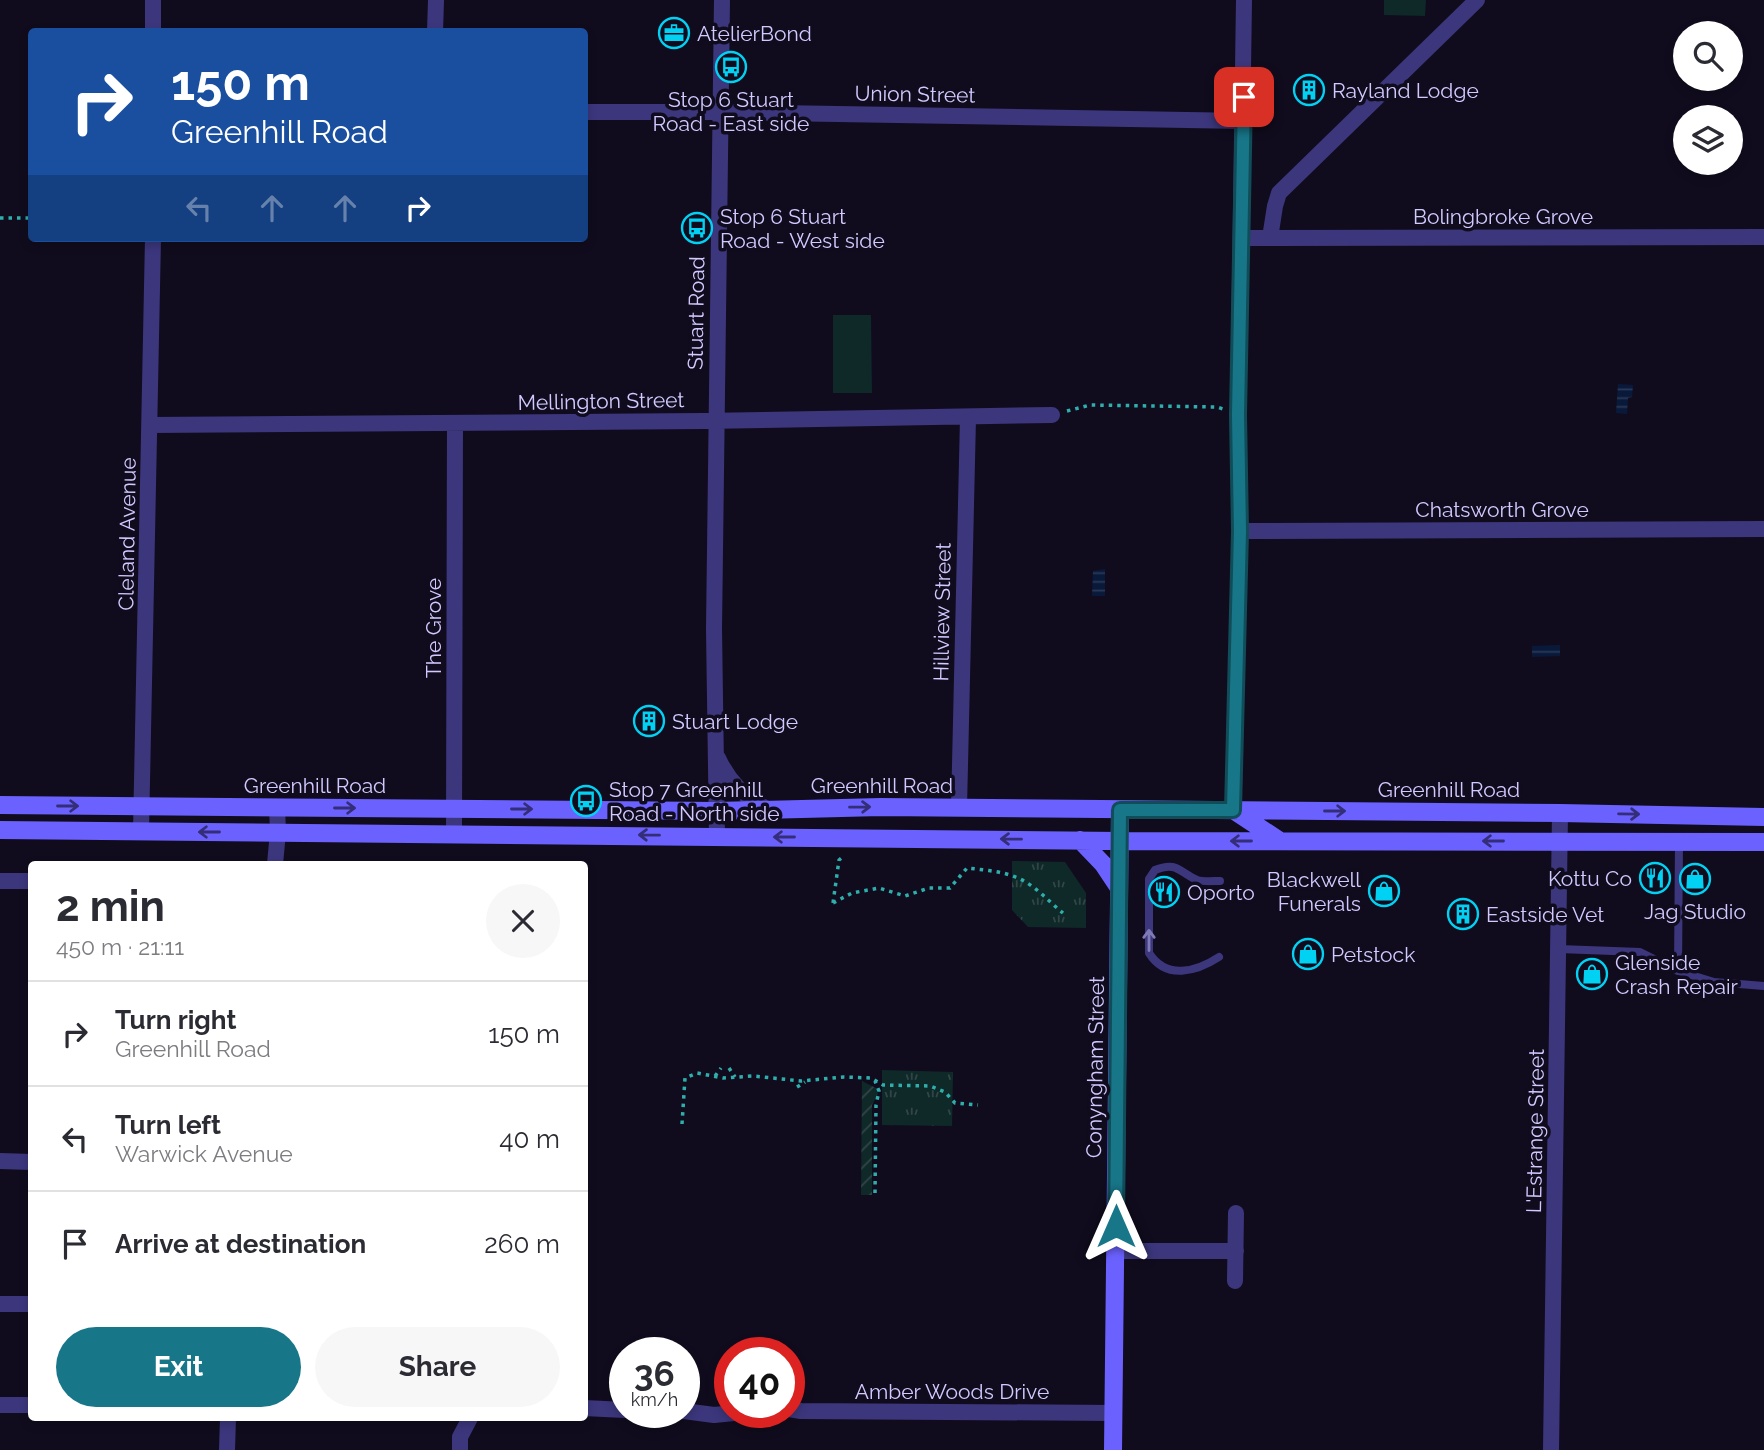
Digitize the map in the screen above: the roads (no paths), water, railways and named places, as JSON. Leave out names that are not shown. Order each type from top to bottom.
[{"type":"main road","name":"Greenhill Road","points":[[0,805],[717,811],[881,807],[1764,817]]},
{"type":"main road","name":"Conyngham Street","points":[[1114,1450],[1120,810]]},
{"type":"main road","points":[[1233,810],[1280,841]]},
{"type":"main road","points":[[0,830],[1120,841],[1764,842]]},
{"type":"main road","points":[[1080,840],[1102,863],[1119,888]]},
{"type":"street","points":[[153,0],[153,28]]},
{"type":"street","points":[[435,28],[436,0]]},
{"type":"street","name":"Stuart Road","points":[[717,836],[714,615],[722,0]]},
{"type":"street","points":[[1233,810],[1240,531],[1238,415],[1244,0]]},
{"type":"street","points":[[1270,238],[1279,193],[1477,0]]},
{"type":"street","name":"Union Street","points":[[588,113],[720,112],[1244,121]]},
{"type":"street","name":"Bolingbroke Grove","points":[[1242,238],[1764,237]]},
{"type":"street","name":"Cleland Avenue","points":[[141,831],[153,242]]},
{"type":"street","name":"Mellington Street","points":[[150,425],[455,424],[1052,415]]},
{"type":"street","name":"Hillview Street","points":[[959,808],[968,418]]},
{"type":"street","name":"The Grove","points":[[454,833],[455,424]]},
{"type":"street","name":"Chatsworth Grove","points":[[1240,531],[1764,529]]},
{"type":"street","name":"Stuart Road","points":[[716,752],[732,781],[749,800],[767,809]]},
{"type":"street","points":[[275,861],[277,807]]},
{"type":"street","name":"L'Estrange Street","points":[[1551,1450],[1560,813]]},
{"type":"street","points":[[0,881],[28,881]]},
{"type":"street","points":[[0,1161],[28,1162]]},
{"type":"street","points":[[1236,1213],[1236,1281]]},
{"type":"street","points":[[1116,1251],[1236,1251]]},
{"type":"street","points":[[0,1304],[28,1304]]},
{"type":"street","points":[[0,1405],[28,1405]]},
{"type":"street","points":[[588,1408],[609,1409]]},
{"type":"street","name":"Amber Woods Drive","points":[[805,1410],[1114,1413]]},
{"type":"street","points":[[227,1450],[228,1421]]},
{"type":"street","points":[[460,1450],[460,1437],[468,1421]]},
{"type":"lane","points":[[1678,971],[1679,842]]},
{"type":"lane","points":[[1219,957],[1205,966],[1191,970],[1160,967],[1149,953],[1149,879],[1154,870],[1171,867],[1179,868],[1199,881],[1220,881]]},
{"type":"lane","points":[[1559,949],[1640,952],[1678,971],[1714,982],[1764,986]]},
{"type":"water","points":[[1618,384],[1633,385],[1632,397],[1628,398],[1627,414],[1616,413]]},
{"type":"water","points":[[1105,569],[1105,596],[1092,596],[1093,571]]},
{"type":"water","points":[[1560,645],[1560,656],[1532,657],[1532,646]]},
{"type":"place","name":"AtelierBond","points":[[674,33]]},
{"type":"place","name":"Stop 6 Stuart Road - East side","points":[[731,67]]},
{"type":"place","name":"Rayland Lodge","points":[[1309,90]]},
{"type":"place","name":"Stop 6 Stuart Road - West side","points":[[697,228]]},
{"type":"place","name":"Stuart Lodge","points":[[649,721]]},
{"type":"place","name":"Stop 7 Greenhill Road - North side","points":[[586,801]]},
{"type":"place","name":"Kottu Co","points":[[1655,878]]},
{"type":"place","name":"Jag Studio","points":[[1695,879]]},
{"type":"place","name":"Blackwell Funerals","points":[[1384,891]]},
{"type":"place","name":"Oporto","points":[[1164,892]]},
{"type":"place","name":"Eastside Vet","points":[[1463,914]]},
{"type":"place","name":"Petstock","points":[[1308,954]]},
{"type":"place","name":"Glenside Crash Repair","points":[[1592,974]]}]
